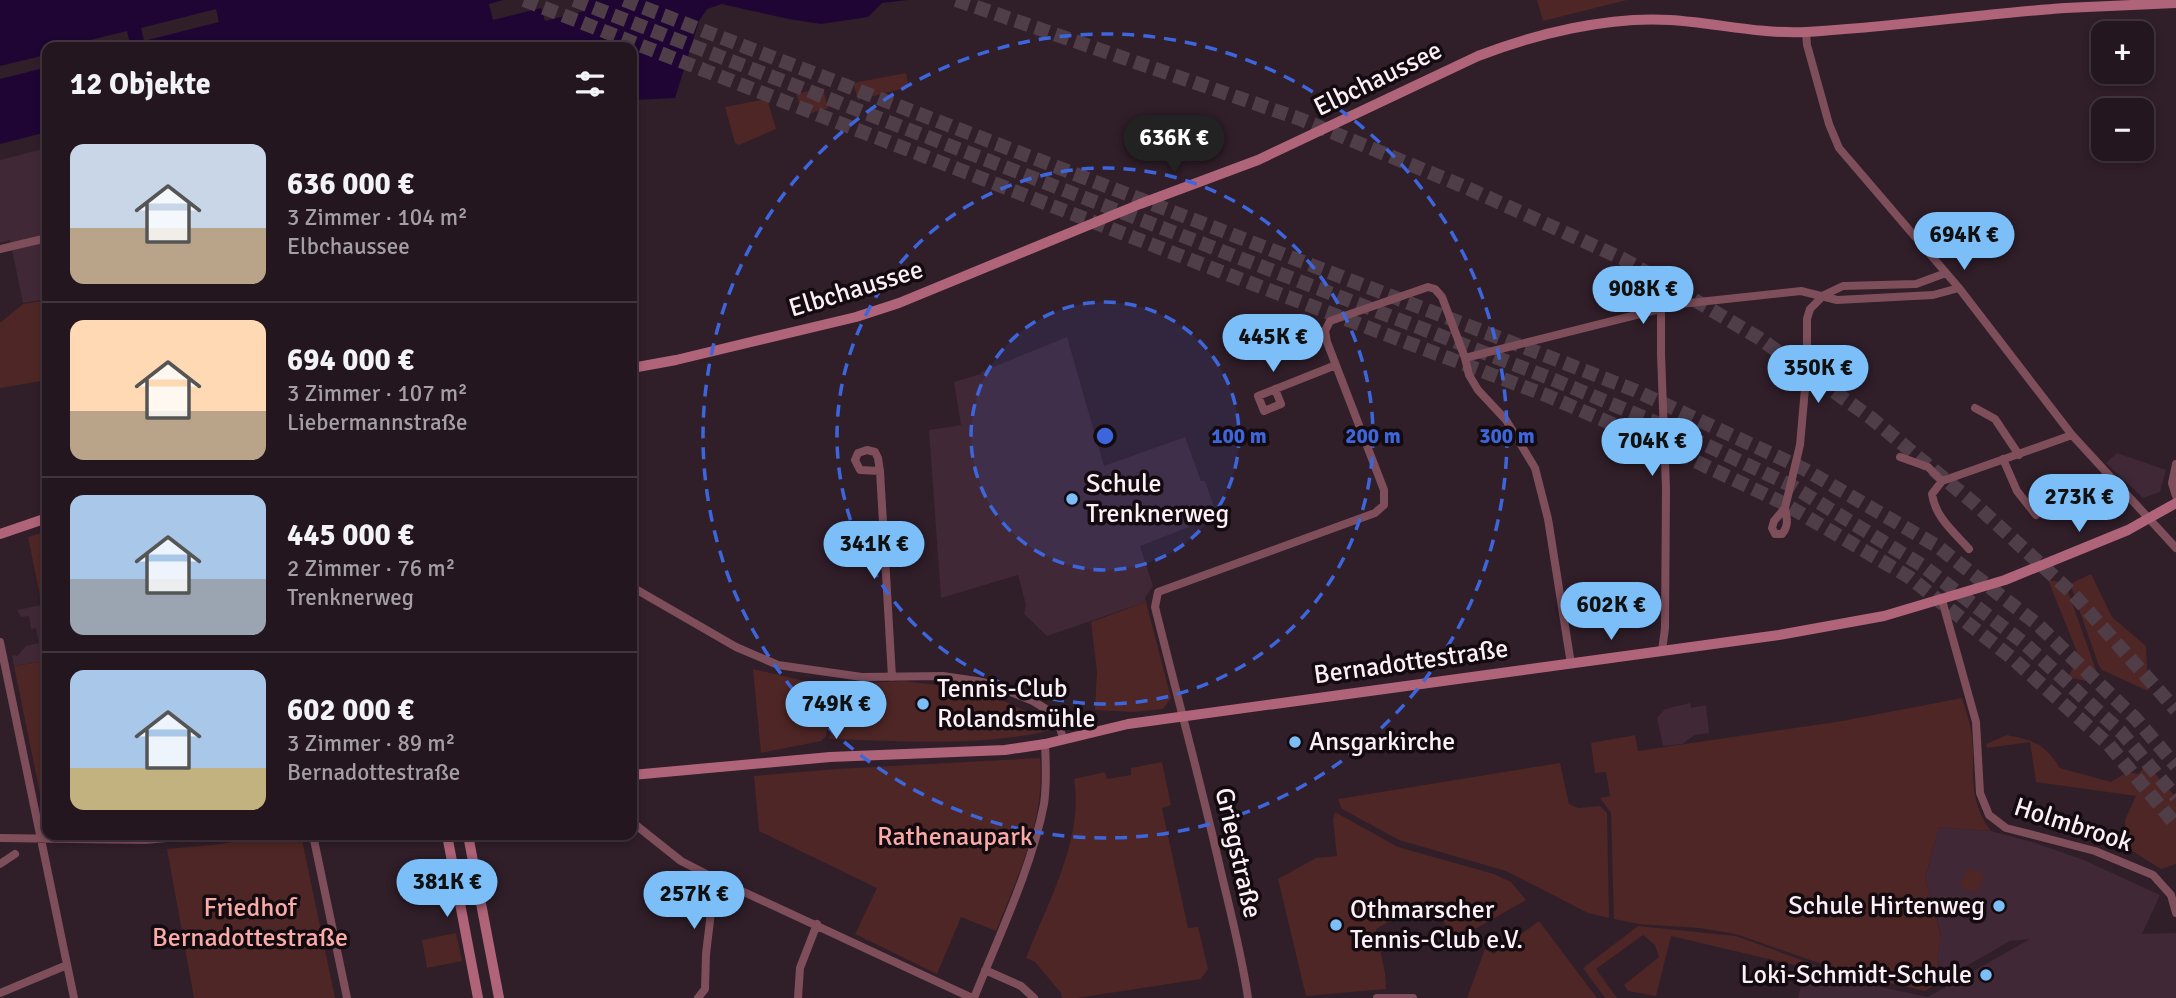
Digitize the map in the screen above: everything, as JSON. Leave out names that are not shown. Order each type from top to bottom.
[{"type":"main road","name":"Elbchaussee","points":[[637,367],[856,317],[899,303],[1131,207],[1258,160],[1461,64],[1510,44],[1639,19],[1676,20],[1758,32],[1806,32],[2066,8],[2176,3]]},
{"type":"main road","name":"Bernadottestraße","points":[[637,775],[830,757],[1005,750],[1045,744],[1128,724],[1846,624],[1942,600],[2040,568],[2149,520],[2176,503]]},
{"type":"main road","points":[[0,534],[42,520]]},
{"type":"main road","points":[[448,840],[478,998]]},
{"type":"main road","points":[[469,840],[499,998]]},
{"type":"street","points":[[1806,32],[1807,45],[1829,124],[1839,148],[1959,288],[2072,435],[2176,548]]},
{"type":"street","points":[[0,249],[42,239]]},
{"type":"street","points":[[1785,508],[1800,445],[1807,366],[1807,319],[1810,309],[1824,295],[1843,286],[1924,283],[1946,273]]},
{"type":"street","points":[[1275,389],[1336,365],[1325,331],[1330,321],[1428,287],[1435,289],[1442,297],[1469,375],[1478,390],[1506,420],[1535,468],[1548,519],[1571,664]]},
{"type":"street","points":[[1465,358],[1661,307],[1801,290],[1837,300],[1933,295],[1959,288]]},
{"type":"street","points":[[1661,307],[1666,489],[1665,628],[1662,651]]},
{"type":"street","name":"Griegstraße","points":[[1248,998],[1236,933],[1199,776],[1155,607],[1158,592],[1374,513],[1384,505],[1384,490],[1336,365]]},
{"type":"street","points":[[1975,408],[1995,419],[2019,454]]},
{"type":"street","points":[[1969,549],[1934,507],[1933,494],[1942,481],[2072,435]]},
{"type":"street","points":[[1900,457],[1927,467],[1942,481]]},
{"type":"street","points":[[2003,459],[2017,491],[2036,515]]},
{"type":"street","points":[[2176,464],[2172,483],[2176,496]]},
{"type":"street","points":[[880,471],[892,677]]},
{"type":"street","points":[[637,590],[724,641],[778,665],[845,676],[943,676],[991,684],[1032,701],[1057,716],[1063,739]]},
{"type":"street","name":"Holmbrook","points":[[1942,600],[1976,722],[1980,793],[1989,815],[2006,828],[2095,851],[2153,875],[2171,895],[2176,913]]},
{"type":"street","points":[[0,642],[74,998]]},
{"type":"street","points":[[637,826],[681,861],[718,880],[973,998],[1018,886],[1039,823],[1046,784],[1045,744]]},
{"type":"street","points":[[0,838],[41,839]]},
{"type":"street","points":[[314,840],[347,998]]},
{"type":"street","points":[[0,864],[15,854]]},
{"type":"street","points":[[698,998],[705,989],[710,922],[718,880]]},
{"type":"street","points":[[798,998],[800,968],[817,924]]},
{"type":"street","points":[[0,993],[67,964]]},
{"type":"street","points":[[985,970],[1021,986],[1034,998]]},
{"type":"street","points":[[1377,998],[1413,998]]},
{"type":"shaded area","points":[[0,0],[907,0],[882,3],[868,17],[821,24],[722,4],[707,9],[699,21],[675,98],[637,100],[637,42],[42,42],[42,133],[0,144]]},
{"type":"shaded area","points":[[42,149],[42,300],[23,303],[10,240],[0,243],[0,160]]},
{"type":"shaded area","name":"Schule Trenknerweg","points":[[1067,337],[1104,466],[1185,437],[1217,516],[1140,546],[1153,586],[1145,598],[1146,602],[1047,636],[1024,614],[1026,605],[1018,575],[941,598],[929,430],[961,425],[954,382],[981,374]]},
{"type":"shaded area","points":[[2117,453],[2166,470],[2160,492],[2143,498],[2106,463]]},
{"type":"shaded area","points":[[42,605],[42,662],[14,666],[12,655],[17,656],[26,646],[39,643],[36,628],[31,629],[29,616],[21,617],[17,610]]},
{"type":"shaded area","points":[[1690,703],[1691,708],[1706,705],[1709,733],[1695,735],[1682,744],[1663,746],[1657,718],[1665,709]]},
{"type":"shaded area","name":"Schule Hirtenweg","points":[[1939,827],[1991,831],[2032,842],[2084,860],[2160,895],[2142,934],[2176,933],[2176,998],[1798,998],[1807,962],[1853,981],[1928,997],[2030,939],[2010,941],[1942,980],[1937,959],[1941,936],[1925,878]]},
{"type":"green space","points":[[1537,0],[1627,0],[1543,21]]},
{"type":"green space","points":[[906,73],[909,87],[858,100],[853,83]]},
{"type":"green space","points":[[823,88],[828,108],[804,115],[796,94]]},
{"type":"green space","points":[[767,99],[776,129],[739,145],[735,143],[725,107]]},
{"type":"green space","points":[[42,301],[42,381],[0,388],[0,323],[23,304]]},
{"type":"green space","points":[[42,533],[42,605],[28,537]]},
{"type":"green space","points":[[2091,574],[2112,617],[2146,646],[2148,691],[2102,670],[2099,666],[2070,584]]},
{"type":"green space","points":[[2048,580],[2065,583],[2096,670],[2091,682],[2068,677],[2079,657]]},
{"type":"green space","points":[[1146,602],[1171,698],[1163,709],[1134,712],[1095,710],[1097,672],[1091,622]]},
{"type":"green space","points":[[42,662],[42,803],[14,666]]},
{"type":"green space","points":[[753,669],[830,687],[834,695],[826,736],[821,741],[761,753]]},
{"type":"green space","name":"Tennis-Club Rolandsmühle","points":[[903,681],[992,695],[1048,722],[1048,731],[966,741],[829,739],[837,693],[849,684]]},
{"type":"green space","points":[[1962,698],[1973,744],[1975,794],[1983,818],[1991,831],[1939,827],[1925,878],[1941,937],[1937,959],[1942,980],[1925,991],[1853,975],[1736,934],[1614,919],[1611,813],[1600,798],[1610,796],[1606,772],[1595,773],[1591,743],[1635,735],[1638,751],[1842,721]]},
{"type":"green space","points":[[2007,735],[2038,744],[2060,768],[2111,782],[2127,772],[2138,774],[2147,765],[2176,797],[2176,864],[2161,869],[2126,847],[2125,820],[2136,796],[2036,782],[2030,742],[1987,748],[1986,744]]},
{"type":"green space","name":"Rathenaupark","points":[[1040,758],[1041,780],[1035,825],[996,931],[961,917],[937,974],[855,934],[877,888],[759,831],[754,776]]},
{"type":"green space","points":[[1162,762],[1171,805],[1162,808],[1188,928],[1198,927],[1208,969],[1201,979],[1062,998],[1061,993],[1035,962],[1026,958],[1069,848],[1076,802],[1074,779],[1105,772],[1107,779],[1131,775],[1131,768]]},
{"type":"green space","points":[[1560,763],[1569,804],[1578,808],[1600,806],[1607,813],[1609,918],[1588,913],[1506,871],[1399,840],[1342,809],[1338,799]]},
{"type":"green space","name":"Othmarscher Tennis-Club e.V.","points":[[1335,812],[1398,847],[1494,874],[1511,882],[1526,900],[1456,940],[1429,900],[1376,929],[1386,989],[1306,996],[1278,879],[1316,858],[1337,856],[1333,820]]},
{"type":"green space","name":"Friedhof Bernadottestraße","points":[[240,840],[302,840],[335,998],[194,998],[167,849]]},
{"type":"green space","points":[[1968,868],[1984,874],[1977,893],[1960,886]]},
{"type":"green space","points":[[1539,921],[1597,998],[1467,998],[1485,949],[1494,954]]},
{"type":"green space","points":[[1638,926],[1736,936],[1807,962],[1806,968],[1671,936],[1656,996],[1628,991],[1624,985],[1659,957],[1655,945],[1643,935],[1596,969],[1617,998],[1605,998],[1583,968]]},
{"type":"green space","points":[[456,933],[462,961],[427,968],[422,940]]},
{"type":"pier","points":[[503,0],[581,0],[584,11],[545,21],[541,8],[493,20],[489,4]]},
{"type":"pier","points":[[216,9],[219,22],[144,41],[141,28]]},
{"type":"pier","points":[[127,31],[130,42],[82,42]]},
{"type":"pier","points":[[41,56],[42,60],[42,68],[0,79],[0,66]]},
{"type":"tunnel","points":[[524,0],[632,42]]},
{"type":"tunnel","points":[[574,0],[1552,379],[1681,433],[1792,486],[1923,566],[2024,643],[2121,732],[2176,797]]},
{"type":"tunnel","points":[[624,0],[1634,390],[1804,469],[1937,546],[2037,624],[2136,719],[2176,766]]},
{"type":"tunnel","points":[[956,0],[1300,119],[1465,187],[1623,259],[1681,292],[1759,338],[1871,418],[1976,505],[2073,594],[2176,710]]},
{"type":"tunnel","points":[[637,44],[1548,396],[1670,449],[1783,503],[1909,577],[2012,658],[2109,745],[2176,825]]},
{"type":"place","name":"Schule Trenknerweg","points":[[1072,499]]},
{"type":"place","name":"Tennis-Club Rolandsmühle","points":[[923,704]]},
{"type":"place","name":"Ansgarkirche","points":[[1295,742]]},
{"type":"place","name":"Schule Hirtenweg","points":[[1999,906]]},
{"type":"place","name":"Othmarscher Tennis-Club e.V.","points":[[1336,925]]},
{"type":"place","name":"Loki-Schmidt-Schule","points":[[1986,975]]}]
